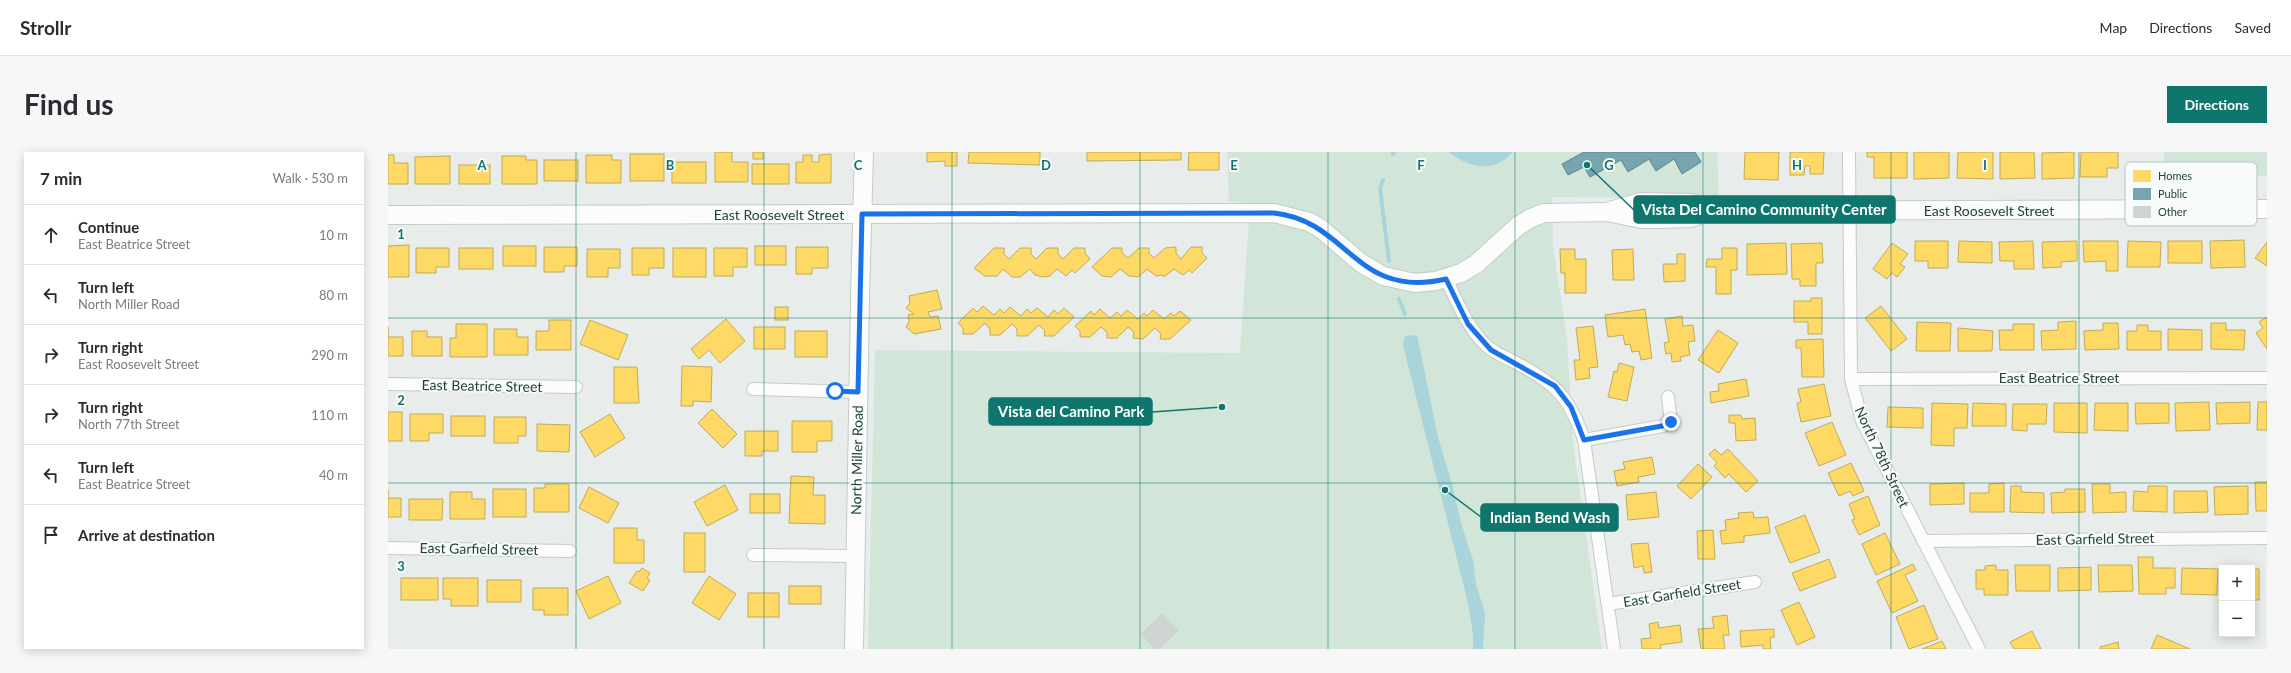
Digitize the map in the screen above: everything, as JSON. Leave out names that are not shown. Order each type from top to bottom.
[{"type":"street","name":"North Miller Road","points":[[854,649],[864,152]]},
{"type":"street","name":"North 78th Street","points":[[1849,152],[1851,379],[1862,422],[1979,649]]},
{"type":"street","name":"East Roosevelt Street","points":[[388,215],[1280,214],[1309,222],[1320,228],[1361,263],[1383,276],[1393,280],[1415,283],[1446,279],[1461,273],[1476,264],[1504,237],[1530,218],[1544,213],[1608,212],[1641,219],[1655,219],[1691,218],[1711,211],[2125,210]]},
{"type":"street","name":"East Roosevelt Street","points":[[2257,210],[2267,210]]},
{"type":"street","points":[[1446,279],[1468,324],[1491,350],[1555,386],[1571,407],[1584,440],[1614,649]]},
{"type":"street","name":"East Beatrice Street","points":[[1851,379],[2267,378]]},
{"type":"street","name":"East Beatrice Street","points":[[388,384],[576,387]]},
{"type":"street","points":[[753,389],[858,392]]},
{"type":"street","points":[[1584,440],[1662,426],[1671,422],[1668,397]]},
{"type":"street","name":"East Garfield Street","points":[[1923,541],[2267,538]]},
{"type":"street","name":"East Garfield Street","points":[[388,548],[570,551]]},
{"type":"street","points":[[753,555],[855,556]]},
{"type":"street","name":"East Garfield Street","points":[[1608,604],[1755,582]]},
{"type":"green space","points":[[1227,152],[1717,152],[1719,199],[1552,197],[1553,246],[1567,339],[1573,443],[1602,649],[868,649],[875,350],[1240,353],[1250,203],[1229,202]]},
{"type":"green space","points":[[2164,152],[2267,152],[2267,176],[2257,176],[2257,162],[2164,162]]},
{"type":"water","points":[[1449,152],[1513,152],[1506,159],[1498,163],[1490,166],[1482,166],[1465,162]]},
{"type":"water","points":[[1417,335],[1438,437],[1452,484],[1461,523],[1473,560],[1476,584],[1485,613],[1483,649],[1473,649],[1473,634],[1468,603],[1403,345],[1405,336]]},
{"type":"building: Homes","points":[[715,152],[732,152],[732,162],[748,162],[748,182],[715,182]]},
{"type":"building: Homes","points":[[753,152],[763,152],[763,159],[753,159]]},
{"type":"building: Homes","points":[[927,152],[957,152],[957,166],[945,166],[945,161],[927,162]]},
{"type":"building: Homes","points":[[969,152],[1040,152],[1040,165],[968,163]]},
{"type":"building: Homes","points":[[1087,152],[1181,152],[1181,160],[1087,161]]},
{"type":"building: Homes","points":[[1189,152],[1219,152],[1219,170],[1188,170]]},
{"type":"building: Homes","points":[[1745,152],[1779,152],[1778,180],[1744,179]]},
{"type":"building: Homes","points":[[1790,152],[1824,152],[1823,174],[1810,174],[1810,166],[1805,166],[1804,175],[1790,175]]},
{"type":"building: Homes","points":[[1867,152],[1907,152],[1907,178],[1874,178],[1874,157],[1867,157]]},
{"type":"building: Homes","points":[[1914,152],[1949,152],[1949,178],[1914,179]]},
{"type":"building: Homes","points":[[1958,152],[1993,152],[1993,179],[1957,178]]},
{"type":"building: Homes","points":[[2000,152],[2034,152],[2035,178],[2000,179]]},
{"type":"building: Homes","points":[[2074,152],[2074,178],[2042,179],[2042,153]]},
{"type":"building: Homes","points":[[2081,152],[2118,152],[2118,168],[2107,168],[2107,177],[2080,177]]},
{"type":"building: Homes","points":[[630,154],[664,154],[664,181],[630,181]]},
{"type":"building: Homes","points":[[831,154],[831,183],[796,183],[796,162],[803,162],[803,155],[812,155],[812,162],[819,162],[819,155]]},
{"type":"building: Homes","points":[[388,155],[394,155],[394,163],[408,163],[408,184],[388,184]]},
{"type":"building: Homes","points":[[586,155],[612,155],[612,160],[621,160],[621,183],[586,183]]},
{"type":"building: Homes","points":[[450,156],[450,184],[415,184],[415,157]]},
{"type":"building: Homes","points":[[502,156],[526,156],[526,160],[537,160],[537,184],[502,184]]},
{"type":"building: Homes","points":[[544,160],[578,160],[578,181],[544,181]]},
{"type":"building: Homes","points":[[672,162],[706,162],[706,183],[672,183]]},
{"type":"building: Homes","points":[[752,164],[789,164],[789,184],[752,184]]},
{"type":"building: Homes","points":[[459,165],[490,165],[490,184],[459,184]]},
{"type":"building: Homes","points":[[2244,240],[2245,267],[2211,268],[2210,241]]},
{"type":"building: Homes","points":[[1915,241],[1948,241],[1948,268],[1928,268],[1928,261],[1915,261]]},
{"type":"building: Homes","points":[[1959,241],[1992,242],[1992,263],[1958,262]]},
{"type":"building: Homes","points":[[2033,241],[2034,269],[2014,269],[2014,261],[2000,261],[1999,242]]},
{"type":"building: Homes","points":[[2077,241],[2077,261],[2061,262],[2061,267],[2043,268],[2042,242]]},
{"type":"building: Homes","points":[[2083,241],[2118,241],[2118,271],[2106,271],[2106,261],[2084,262]]},
{"type":"building: Homes","points":[[2128,241],[2161,242],[2160,267],[2127,267]]},
{"type":"building: Homes","points":[[2168,241],[2202,241],[2202,263],[2168,263]]},
{"type":"building: Homes","points":[[2267,242],[2267,266],[2255,258]]},
{"type":"building: Homes","points":[[1786,243],[1787,274],[1747,275],[1747,244]]},
{"type":"building: Homes","points":[[1822,243],[1823,263],[1816,263],[1816,286],[1800,286],[1800,279],[1792,279],[1791,244]]},
{"type":"building: Homes","points":[[1892,243],[1908,254],[1900,264],[1905,267],[1897,277],[1892,273],[1887,279],[1873,269]]},
{"type":"building: Homes","points":[[409,245],[409,277],[388,277],[388,246]]},
{"type":"building: Homes","points":[[503,246],[536,246],[536,266],[503,266]]},
{"type":"building: Homes","points":[[755,246],[786,246],[786,265],[755,265]]},
{"type":"building: Homes","points":[[544,247],[577,247],[577,266],[564,266],[564,272],[544,272]]},
{"type":"building: Homes","points":[[796,247],[828,247],[828,268],[812,268],[812,274],[796,274]]},
{"type":"building: Homes","points":[[1176,247],[1176,253],[1181,259],[1191,247],[1202,247],[1202,253],[1207,258],[1192,273],[1189,270],[1183,275],[1174,269],[1164,277],[1163,275],[1156,276],[1147,269],[1138,277],[1129,276],[1120,269],[1111,277],[1102,276],[1092,267],[1112,248],[1122,248],[1122,253],[1128,258],[1139,248],[1149,248],[1149,253],[1154,258],[1165,248]]},
{"type":"building: Homes","points":[[416,248],[449,248],[449,267],[436,267],[436,273],[416,273]]},
{"type":"building: Homes","points":[[459,248],[493,248],[493,269],[459,269]]},
{"type":"building: Homes","points":[[632,248],[664,248],[664,268],[649,268],[649,275],[632,275]]},
{"type":"building: Homes","points":[[673,248],[706,248],[706,277],[673,277]]},
{"type":"building: Homes","points":[[714,248],[747,248],[747,267],[733,267],[733,276],[714,276]]},
{"type":"building: Homes","points":[[994,248],[1004,248],[1004,254],[1009,259],[1020,248],[1031,248],[1031,254],[1036,259],[1047,248],[1058,248],[1058,254],[1063,259],[1074,248],[1085,248],[1085,253],[1090,259],[1075,273],[1072,270],[1066,276],[1057,269],[1050,276],[1043,277],[1035,275],[1030,269],[1020,277],[1012,277],[1003,269],[997,276],[985,276],[974,268]]},
{"type":"building: Homes","points":[[1722,248],[1737,248],[1737,270],[1731,270],[1731,294],[1716,294],[1716,267],[1706,267],[1707,259],[1722,259]]},
{"type":"building: Homes","points":[[587,249],[620,249],[620,268],[608,268],[608,277],[587,277]]},
{"type":"building: Homes","points":[[1560,249],[1575,249],[1575,259],[1586,259],[1586,293],[1565,293],[1565,273],[1561,273]]},
{"type":"building: Homes","points":[[1633,249],[1634,280],[1613,280],[1612,250]]},
{"type":"building: Homes","points":[[1677,254],[1685,254],[1685,281],[1664,282],[1663,264],[1677,264]]},
{"type":"building: Homes","points":[[937,290],[942,309],[928,312],[930,317],[938,316],[941,329],[914,334],[906,327],[909,322],[908,315],[914,314],[906,308],[910,303],[909,296]]},
{"type":"building: Homes","points":[[1811,298],[1822,298],[1822,334],[1808,334],[1808,322],[1794,322],[1794,301],[1811,301]]},
{"type":"building: Homes","points":[[983,306],[994,315],[1000,309],[1004,313],[1010,307],[1021,316],[1027,309],[1031,313],[1037,308],[1048,317],[1054,310],[1058,314],[1064,308],[1074,317],[1054,336],[1044,336],[1045,331],[1039,325],[1027,336],[1017,336],[1017,329],[1012,324],[1000,335],[990,335],[990,329],[985,323],[973,334],[963,334],[963,328],[958,323],[973,308],[977,312]]},
{"type":"building: Homes","points":[[1881,306],[1907,339],[1891,351],[1865,318]]},
{"type":"building: Homes","points":[[775,307],[788,307],[788,320],[775,320]]},
{"type":"building: Homes","points":[[1100,309],[1110,318],[1117,312],[1121,316],[1127,310],[1138,319],[1144,313],[1147,316],[1153,310],[1164,319],[1171,313],[1174,316],[1180,311],[1191,320],[1170,339],[1160,339],[1161,334],[1155,328],[1143,339],[1133,338],[1134,332],[1128,327],[1117,338],[1107,338],[1107,332],[1101,327],[1090,337],[1080,337],[1080,331],[1075,326],[1091,311],[1094,315]]},
{"type":"building: Homes","points":[[1645,309],[1652,358],[1641,360],[1639,351],[1632,352],[1630,344],[1625,345],[1623,335],[1608,337],[1605,315]]},
{"type":"building: Homes","points":[[1682,316],[1683,326],[1693,325],[1695,341],[1688,342],[1690,355],[1680,357],[1681,361],[1672,362],[1671,353],[1666,354],[1664,343],[1669,342],[1665,319]]},
{"type":"building: Homes","points":[[2267,317],[2267,349],[2256,333],[2263,328],[2259,322]]},
{"type":"building: Homes","points":[[726,319],[745,341],[720,363],[709,350],[699,359],[691,349]]},
{"type":"building: Homes","points":[[549,320],[571,320],[571,350],[536,350],[536,331],[549,331]]},
{"type":"building: Homes","points":[[590,320],[628,335],[618,360],[580,344]]},
{"type":"building: Homes","points":[[2076,321],[2076,349],[2042,350],[2041,331],[2058,330],[2058,322]]},
{"type":"building: Homes","points":[[1917,322],[1951,323],[1950,351],[1916,351]]},
{"type":"building: Homes","points":[[2103,323],[2118,323],[2119,349],[2085,350],[2084,331],[2103,330]]},
{"type":"building: Homes","points":[[2211,323],[2226,323],[2226,330],[2245,330],[2244,350],[2211,349]]},
{"type":"building: Homes","points":[[456,324],[487,324],[487,357],[450,357],[450,338],[456,338]]},
{"type":"building: Homes","points":[[2013,324],[2034,324],[2034,350],[2000,350],[1999,330],[2013,330]]},
{"type":"building: Homes","points":[[2137,325],[2148,325],[2148,331],[2161,331],[2161,350],[2127,350],[2127,331],[2137,331]]},
{"type":"building: Homes","points":[[1593,326],[1598,367],[1589,368],[1590,378],[1576,380],[1574,360],[1580,360],[1576,328]]},
{"type":"building: Homes","points":[[754,327],[785,327],[785,349],[754,349]]},
{"type":"building: Homes","points":[[1958,328],[1993,331],[1992,351],[1958,351]]},
{"type":"building: Homes","points":[[494,329],[517,329],[517,337],[528,337],[528,355],[494,355]]},
{"type":"building: Homes","points":[[2168,329],[2202,330],[2202,350],[2168,350]]},
{"type":"building: Homes","points":[[1718,330],[1738,343],[1719,373],[1698,360]]},
{"type":"building: Homes","points":[[412,331],[427,331],[427,337],[442,337],[442,356],[412,356]]},
{"type":"building: Homes","points":[[795,331],[827,331],[827,357],[795,357]]},
{"type":"building: Homes","points":[[388,337],[403,337],[403,356],[388,356]]},
{"type":"building: Homes","points":[[1823,339],[1824,377],[1802,377],[1801,348],[1796,348],[1796,340]]},
{"type":"building: Homes","points":[[1619,363],[1634,367],[1627,401],[1608,397],[1614,371],[1617,372]]},
{"type":"building: Homes","points":[[682,366],[712,367],[711,402],[693,401],[693,406],[681,406]]},
{"type":"building: Homes","points":[[614,367],[637,367],[639,403],[614,403]]},
{"type":"building: Homes","points":[[1746,379],[1749,396],[1711,403],[1710,392],[1719,391],[1718,384]]},
{"type":"building: Homes","points":[[1824,384],[1831,416],[1801,422],[1797,403],[1801,402],[1798,389]]},
{"type":"building: Homes","points":[[2209,402],[2210,430],[2176,431],[2175,403]]},
{"type":"building: Homes","points":[[2250,402],[2250,423],[2217,424],[2216,403]]},
{"type":"building: Homes","points":[[2258,402],[2267,402],[2267,430],[2257,430]]},
{"type":"building: Homes","points":[[1932,403],[1968,404],[1967,428],[1954,428],[1954,446],[1931,445]]},
{"type":"building: Homes","points":[[1973,403],[2006,404],[2006,426],[1972,426]]},
{"type":"building: Homes","points":[[2054,403],[2087,403],[2087,433],[2054,432]]},
{"type":"building: Homes","points":[[2095,403],[2128,403],[2128,431],[2094,430]]},
{"type":"building: Homes","points":[[2135,403],[2169,403],[2169,423],[2136,424]]},
{"type":"building: Homes","points":[[2013,404],[2047,404],[2046,424],[2027,424],[2027,431],[2012,430]]},
{"type":"building: Homes","points":[[1888,407],[1923,408],[1923,428],[1887,427]]},
{"type":"building: Homes","points":[[712,409],[737,434],[723,448],[698,423]]},
{"type":"building: Homes","points":[[388,412],[402,412],[402,441],[388,441]]},
{"type":"building: Homes","points":[[410,414],[443,414],[443,433],[429,433],[429,441],[410,441]]},
{"type":"building: Homes","points":[[610,414],[625,438],[595,457],[580,432]]},
{"type":"building: Homes","points":[[1729,415],[1741,415],[1742,419],[1755,418],[1756,440],[1736,441],[1735,423],[1729,423]]},
{"type":"building: Homes","points":[[451,416],[485,416],[485,436],[451,436]]},
{"type":"building: Homes","points":[[494,417],[526,417],[526,436],[518,436],[518,443],[494,443]]},
{"type":"building: Homes","points":[[792,421],[832,421],[832,441],[817,441],[817,452],[792,452]]},
{"type":"building: Homes","points":[[1832,422],[1846,455],[1819,466],[1805,433]]},
{"type":"building: Homes","points":[[537,424],[570,425],[569,452],[537,451]]},
{"type":"building: Homes","points":[[745,431],[778,431],[778,451],[762,451],[762,456],[745,456]]},
{"type":"building: Homes","points":[[1715,449],[1721,455],[1728,449],[1758,481],[1746,492],[1729,474],[1725,478],[1714,466],[1717,463],[1709,454]]},
{"type":"building: Homes","points":[[1652,457],[1655,474],[1638,477],[1639,482],[1617,486],[1614,471],[1625,469],[1623,462]]},
{"type":"building: Homes","points":[[1851,463],[1864,491],[1853,496],[1850,491],[1839,496],[1828,473]]},
{"type":"building: Homes","points":[[1698,464],[1712,477],[1691,499],[1677,486]]},
{"type":"building: Homes","points":[[791,476],[814,477],[813,495],[825,495],[825,524],[789,523]]},
{"type":"building: Homes","points":[[2255,482],[2267,482],[2267,511],[2256,511]]},
{"type":"building: Homes","points":[[1964,483],[1964,504],[1930,505],[1930,484]]},
{"type":"building: Homes","points":[[2004,483],[2004,512],[1970,512],[1970,493],[1989,493],[1989,484]]},
{"type":"building: Homes","points":[[545,484],[569,484],[569,512],[534,512],[534,488],[545,488]]},
{"type":"building: Homes","points":[[2092,484],[2110,484],[2110,493],[2126,492],[2126,512],[2093,513]]},
{"type":"building: Homes","points":[[725,485],[738,510],[707,526],[694,502]]},
{"type":"building: Homes","points":[[2011,486],[2021,486],[2021,492],[2044,493],[2044,513],[2010,512]]},
{"type":"building: Homes","points":[[2148,486],[2167,486],[2167,512],[2133,511],[2134,491],[2148,492]]},
{"type":"building: Homes","points":[[2248,486],[2248,514],[2215,515],[2214,487]]},
{"type":"building: Homes","points":[[589,487],[619,503],[608,523],[579,508]]},
{"type":"building: Homes","points":[[493,489],[526,489],[526,517],[493,517]]},
{"type":"building: Homes","points":[[2065,489],[2085,489],[2085,512],[2052,513],[2051,493],[2065,492]]},
{"type":"building: Homes","points":[[2174,491],[2207,491],[2208,512],[2174,513]]},
{"type":"building: Homes","points":[[450,492],[472,492],[472,499],[485,499],[485,519],[450,519]]},
{"type":"building: Homes","points":[[1656,492],[1659,517],[1628,520],[1626,495]]},
{"type":"building: Homes","points":[[750,494],[780,494],[780,513],[750,513]]},
{"type":"building: Homes","points":[[1868,496],[1880,525],[1859,535],[1852,520],[1855,519],[1849,504]]},
{"type":"building: Homes","points":[[388,498],[401,498],[401,517],[388,517]]},
{"type":"building: Homes","points":[[409,499],[443,499],[442,520],[409,520]]},
{"type":"building: Homes","points":[[1753,512],[1754,518],[1768,517],[1770,533],[1744,536],[1744,542],[1722,544],[1720,531],[1726,530],[1725,520],[1739,518],[1738,513]]},
{"type":"building: Homes","points":[[1805,515],[1820,552],[1790,563],[1775,527]]},
{"type":"building: Homes","points":[[614,528],[637,528],[637,540],[644,540],[644,563],[614,563]]},
{"type":"building: Homes","points":[[1713,530],[1715,559],[1698,559],[1697,531]]},
{"type":"building: Homes","points":[[684,533],[705,533],[705,572],[684,572]]},
{"type":"building: Homes","points":[[1885,533],[1900,564],[1876,575],[1862,544]]},
{"type":"building: Homes","points":[[1648,543],[1652,572],[1644,573],[1643,566],[1634,568],[1631,544]]},
{"type":"building: Homes","points":[[2138,557],[2153,557],[2153,568],[2175,568],[2175,588],[2166,588],[2166,594],[2139,594]]},
{"type":"building: Homes","points":[[1829,559],[1836,577],[1800,591],[1792,573]]},
{"type":"building: Homes","points":[[1913,564],[1916,570],[1905,575],[1918,601],[1892,613],[1877,581]]},
{"type":"building: Homes","points":[[1996,565],[1996,570],[2008,570],[2008,595],[1984,595],[1984,589],[1976,589],[1976,570],[1985,570],[1985,566]]},
{"type":"building: Homes","points":[[2015,565],[2050,565],[2050,591],[2016,591]]},
{"type":"building: Homes","points":[[2098,565],[2132,565],[2133,591],[2099,592]]},
{"type":"building: Homes","points":[[2091,567],[2091,590],[2058,591],[2058,568]]},
{"type":"building: Homes","points":[[642,568],[650,573],[647,578],[650,580],[643,591],[629,583],[637,571],[639,572]]},
{"type":"building: Homes","points":[[2182,568],[2218,569],[2217,595],[2181,594]]},
{"type":"building: Homes","points":[[2255,569],[2259,569],[2259,600],[2255,600]]},
{"type":"building: Homes","points":[[608,576],[621,603],[589,619],[576,591]]},
{"type":"building: Homes","points":[[709,576],[736,594],[719,620],[692,603]]},
{"type":"building: Homes","points":[[401,578],[438,578],[438,600],[401,600]]},
{"type":"building: Homes","points":[[443,578],[478,578],[478,606],[451,606],[451,599],[443,599]]},
{"type":"building: Homes","points":[[487,580],[521,580],[521,602],[487,602]]},
{"type":"building: Homes","points":[[789,586],[821,586],[821,604],[789,604]]},
{"type":"building: Homes","points":[[533,588],[568,588],[568,615],[544,615],[544,610],[533,610]]},
{"type":"building: Homes","points":[[748,593],[779,593],[779,617],[748,617]]},
{"type":"building: Homes","points":[[1799,602],[1815,637],[1797,645],[1781,610]]},
{"type":"building: Homes","points":[[1924,605],[1938,639],[1909,649],[1896,617]]},
{"type":"building: Homes","points":[[1727,615],[1729,635],[1723,635],[1725,649],[1701,649],[1698,629],[1714,628],[1712,617]]},
{"type":"building: Homes","points":[[1658,622],[1659,628],[1680,625],[1682,642],[1660,645],[1661,649],[1642,649],[1641,639],[1651,638],[1649,624]]},
{"type":"building: Homes","points":[[1774,629],[1774,637],[1770,638],[1771,649],[1763,649],[1763,645],[1741,647],[1740,631]]},
{"type":"building: Homes","points":[[2032,631],[2041,649],[2014,649],[2010,642]]},
{"type":"building: Homes","points":[[2157,635],[2190,649],[2151,649]]},
{"type":"building: Homes","points":[[1942,641],[1946,649],[1922,649]]},
{"type":"building: Homes","points":[[2118,642],[2119,649],[2100,649],[2100,647]]},
{"type":"building: Public","points":[[1584,152],[1695,152],[1701,162],[1682,174],[1674,159],[1656,171],[1649,159],[1628,172],[1621,160],[1590,177],[1584,167],[1568,175],[1562,164]]},
{"type":"building: Other","points":[[1162,614],[1178,631],[1159,649],[1155,649],[1141,634]]},
{"type":"waterway","points":[[1383,180],[1380,188],[1389,261]]},
{"type":"waterway","points":[[1399,299],[1405,314]]},
{"type":"place","name":"Vista Del Camino Community Center","points":[[1587,165]]},
{"type":"place","name":"Vista del Camino Park","points":[[1222,407]]},
{"type":"place","name":"Indian Bend Wash","points":[[1445,490]]},
{"type":"route","points":[[835,391],[858,392],[862,214],[1274,213],[1296,217],[1320,228],[1369,269],[1393,280],[1415,283],[1446,279],[1468,324],[1491,350],[1517,363],[1555,386],[1571,407],[1584,440],[1662,426],[1671,422]]}]
